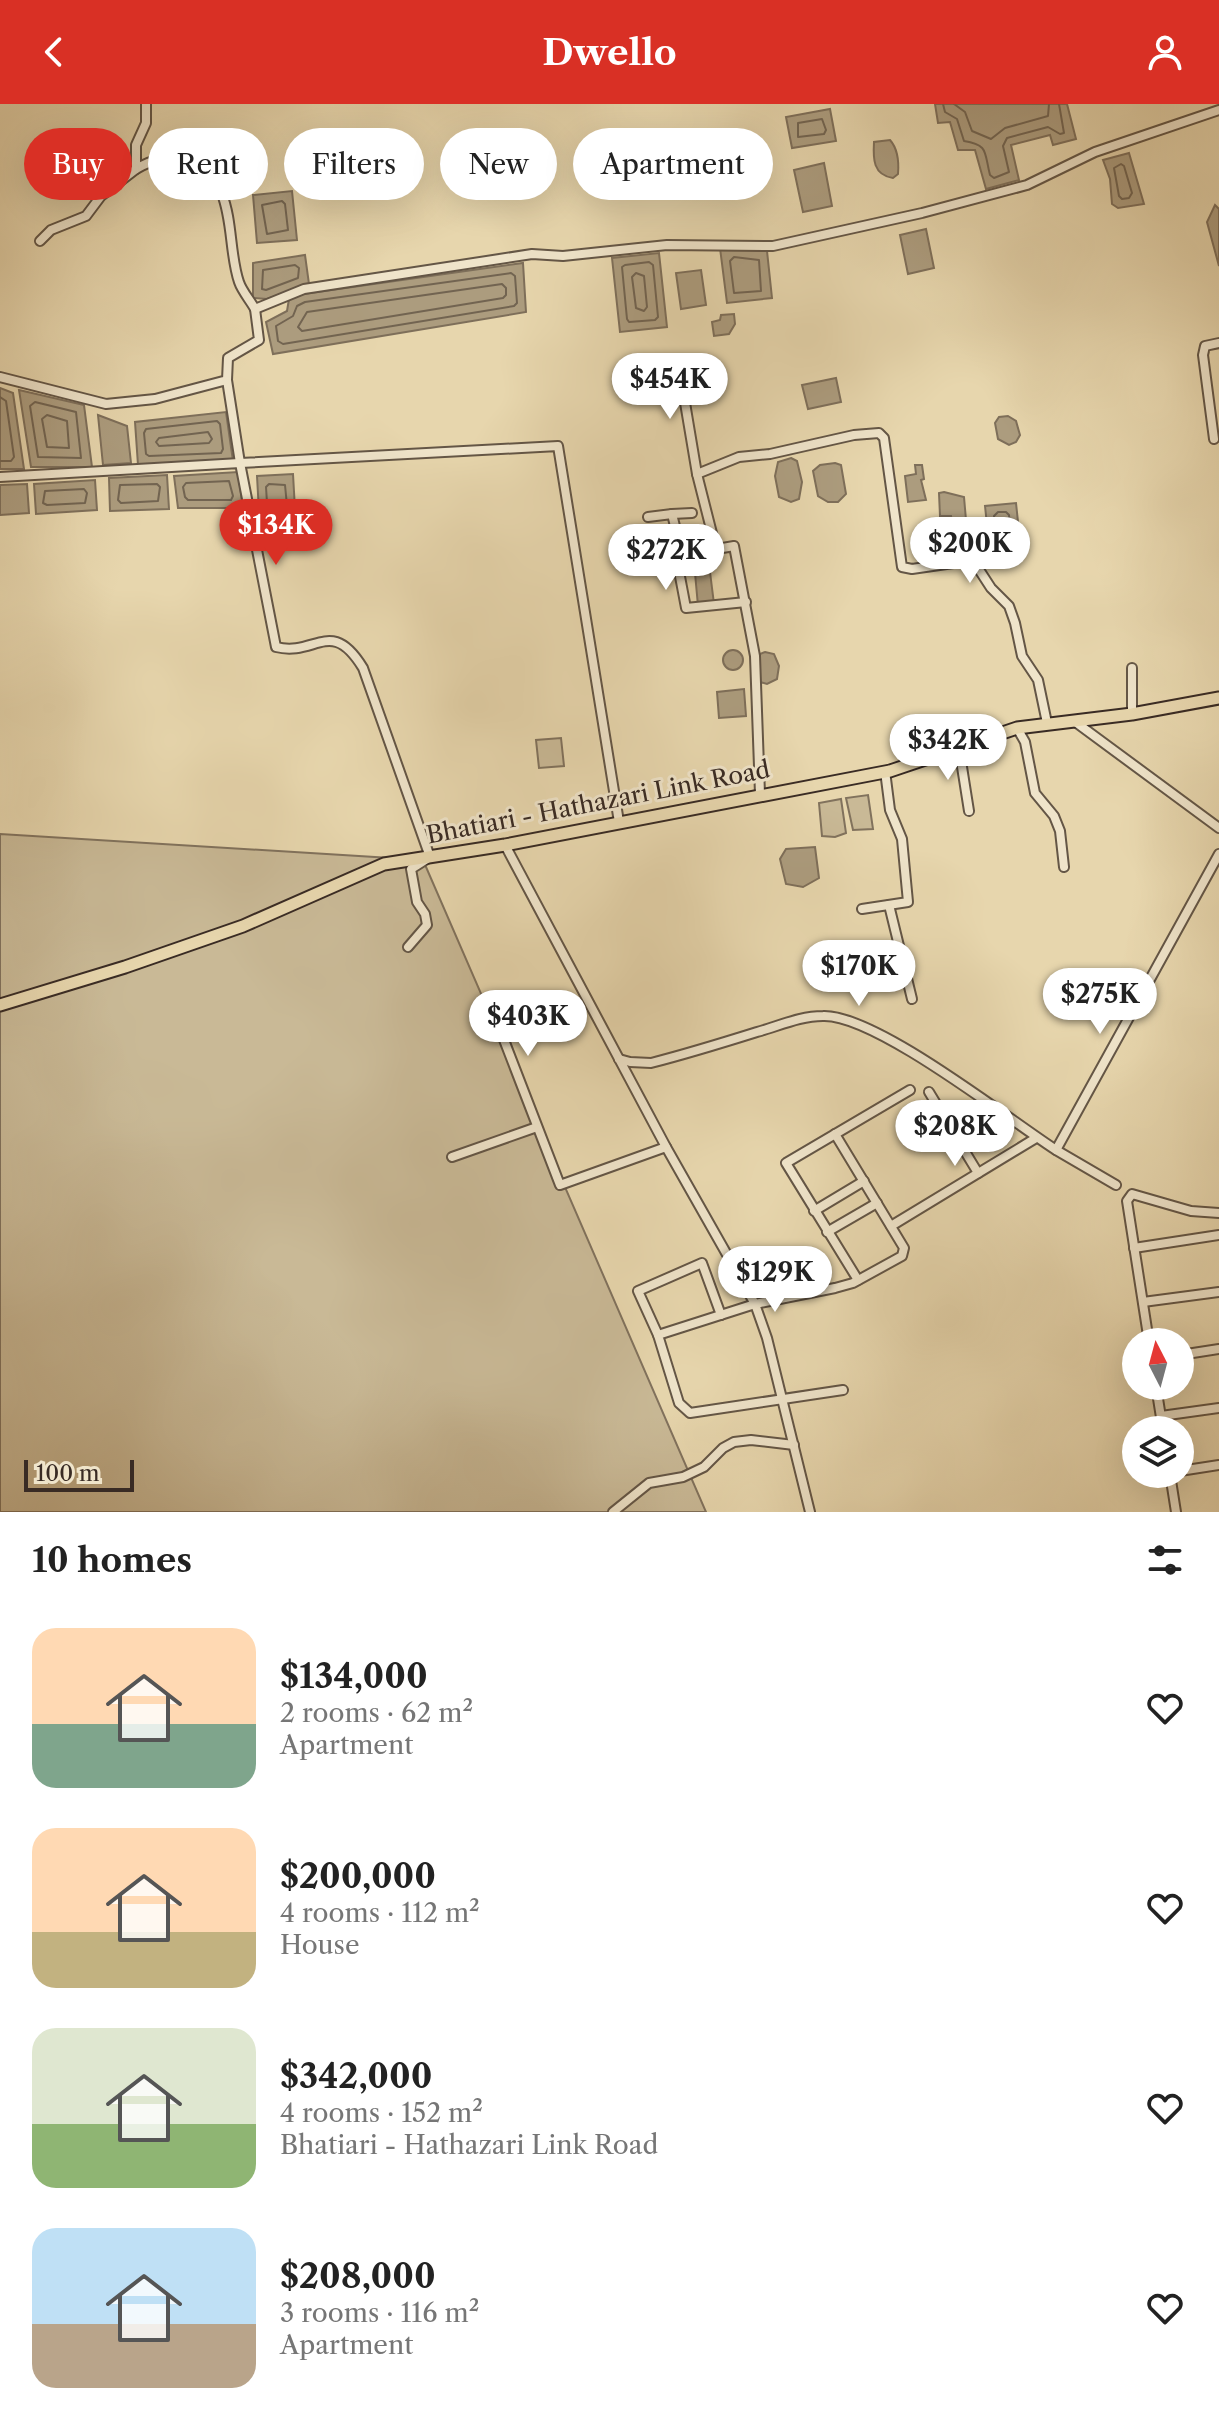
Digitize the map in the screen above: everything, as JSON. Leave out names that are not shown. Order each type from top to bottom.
[{"type":"main road","name":"Bhatiari - Hathazari Link Road","points":[[0,1005],[125,967],[243,926],[378,866],[505,845],[885,771],[1017,728],[1132,714],[1219,698]]},
{"type":"street","points":[[136,169],[136,145],[146,123],[146,104]]},
{"type":"street","points":[[255,309],[304,289],[532,254],[563,256],[667,245],[773,246],[922,213],[1027,185],[1095,152],[1219,110]]},
{"type":"street","points":[[40,241],[51,230],[86,216],[101,196],[136,169],[158,158],[168,157],[203,167],[213,178],[227,208],[239,282],[255,309],[259,340],[228,358],[227,380],[276,647],[283,649],[321,641],[337,642],[352,650],[363,668],[430,857],[411,869],[417,902],[425,914],[427,925],[408,947]]},
{"type":"street","points":[[1214,439],[1203,355],[1205,346],[1219,343]]},
{"type":"street","points":[[678,361],[690,444],[716,549]]},
{"type":"street","points":[[0,377],[106,404],[155,399],[227,380]]},
{"type":"street","points":[[697,474],[739,457],[879,433],[884,438],[902,567],[912,569],[967,561],[978,568],[991,588],[1009,606],[1022,656],[1038,680],[1047,723]]},
{"type":"street","points":[[0,477],[558,446],[619,822]]},
{"type":"street","points":[[648,517],[692,513]]},
{"type":"street","points":[[672,514],[682,555],[734,546],[755,656],[760,794]]},
{"type":"street","points":[[678,566],[686,608],[746,602]]},
{"type":"street","points":[[1132,668],[1132,714]]},
{"type":"street","points":[[1073,721],[1219,828]]},
{"type":"street","points":[[1017,728],[1025,742],[1035,793],[1054,816],[1060,831],[1064,867]]},
{"type":"street","points":[[959,748],[969,811]]},
{"type":"street","points":[[862,909],[908,902],[902,839],[890,810],[885,771]]},
{"type":"street","points":[[505,845],[666,1147],[755,1304],[767,1338],[810,1512]]},
{"type":"street","points":[[1056,1150],[1219,854]]},
{"type":"street","points":[[889,905],[912,999]]},
{"type":"street","points":[[489,1001],[560,1185],[666,1147]]},
{"type":"street","points":[[619,1059],[651,1063],[798,1019],[826,1015],[866,1027],[901,1047],[978,1095],[1036,1138],[1116,1185]]},
{"type":"street","points":[[858,1280],[786,1163],[910,1090]]},
{"type":"street","points":[[929,1092],[978,1173]]},
{"type":"street","points":[[452,1157],[537,1127]]},
{"type":"street","points":[[658,1335],[755,1304],[835,1288],[858,1280],[904,1253],[904,1248],[835,1134]]},
{"type":"street","points":[[891,1226],[1036,1138]]},
{"type":"street","points":[[814,1211],[864,1181]]},
{"type":"street","points":[[1147,1328],[1127,1201],[1132,1194],[1191,1211],[1219,1213]]},
{"type":"street","points":[[827,1232],[877,1203]]},
{"type":"street","points":[[1134,1248],[1219,1235]]},
{"type":"street","points":[[721,1315],[702,1263],[638,1291],[658,1335],[679,1403],[690,1413],[843,1390]]},
{"type":"street","points":[[1143,1302],[1219,1292]]},
{"type":"street","points":[[1194,1353],[1219,1349]]},
{"type":"street","points":[[1158,1400],[1161,1416],[1219,1408]]},
{"type":"street","points":[[613,1512],[649,1483],[683,1477],[704,1467],[723,1448],[734,1442],[751,1440],[794,1445]]},
{"type":"street","points":[[1194,1469],[1219,1465]]},
{"type":"street","points":[[1172,1488],[1176,1512]]},
{"type":"shaded area","points":[[561,738],[564,766],[539,768],[536,740]]},
{"type":"shaded area","points":[[868,795],[873,829],[853,830],[846,798]]},
{"type":"shaded area","points":[[841,799],[846,833],[835,837],[822,836],[819,803]]},
{"type":"shaded area","points":[[0,834],[423,860],[706,1512],[0,1512]]},
{"type":"shaded area","points":[[780,1264],[791,1289],[762,1294],[755,1276]]},
{"type":"water","points":[[935,104],[1067,104],[1076,139],[1053,145],[1050,135],[1011,145],[1019,180],[986,189],[975,150],[958,150],[950,122],[938,123]]},
{"type":"water","points":[[830,109],[836,141],[792,148],[786,117]]},
{"type":"water","points":[[890,140],[898,160],[898,174],[893,178],[881,174],[874,154],[874,142]]},
{"type":"water","points":[[1129,153],[1144,204],[1118,208],[1112,204],[1110,179],[1103,160]]},
{"type":"water","points":[[824,163],[832,206],[803,212],[794,170]]},
{"type":"water","points":[[284,192],[284,200],[293,200],[297,240],[257,243],[253,200],[268,200],[268,193]]},
{"type":"water","points":[[1215,205],[1219,209],[1219,266],[1207,222]]},
{"type":"water","points":[[926,229],[934,268],[908,274],[900,235]]},
{"type":"water","points":[[720,248],[767,251],[772,298],[727,303]]},
{"type":"water","points":[[659,253],[667,327],[620,332],[612,258]]},
{"type":"water","points":[[305,255],[309,284],[267,299],[253,298],[253,263]]},
{"type":"water","points":[[523,263],[526,312],[273,354],[266,322],[287,311],[289,299],[303,294]]},
{"type":"water","points":[[701,270],[706,305],[681,309],[676,273]]},
{"type":"water","points":[[734,314],[735,324],[729,334],[714,336],[712,322],[720,320],[721,315]]},
{"type":"water","points":[[836,378],[841,402],[808,409],[802,385]]},
{"type":"water","points":[[0,388],[13,393],[24,469],[0,469]]},
{"type":"water","points":[[19,390],[84,405],[92,467],[31,467]]},
{"type":"water","points":[[226,412],[233,461],[138,465],[135,422]]},
{"type":"water","points":[[98,415],[127,426],[131,463],[103,465]]},
{"type":"water","points":[[1008,416],[1016,421],[1020,435],[1016,442],[1009,445],[998,439],[995,423],[999,417]]},
{"type":"water","points":[[791,458],[797,461],[802,482],[799,499],[791,502],[779,497],[775,476],[778,462]]},
{"type":"water","points":[[820,465],[841,465],[846,494],[838,502],[828,502],[818,496],[813,471]]},
{"type":"water","points":[[915,465],[922,465],[924,479],[921,480],[926,500],[908,502],[905,476],[916,474]]},
{"type":"water","points":[[238,472],[243,508],[178,508],[174,476]]},
{"type":"water","points":[[293,474],[296,527],[260,530],[257,476]]},
{"type":"water","points":[[167,475],[169,509],[110,511],[109,478]]},
{"type":"water","points":[[95,480],[97,510],[36,514],[34,484]]},
{"type":"water","points":[[27,484],[29,513],[0,515],[0,485]]},
{"type":"water","points":[[939,493],[964,497],[966,520],[962,524],[953,526],[951,516],[940,516]]},
{"type":"water","points":[[1016,503],[1021,550],[990,553],[985,506]]},
{"type":"water","points":[[710,572],[714,604],[698,606],[695,573]]},
{"type":"water","points":[[733,650],[740,653],[743,660],[740,667],[733,670],[726,667],[723,660],[726,653]]},
{"type":"water","points":[[765,652],[774,654],[779,666],[777,679],[767,684],[760,682],[757,659]]},
{"type":"water","points":[[744,689],[746,716],[719,718],[717,692]]},
{"type":"water","points":[[815,847],[819,878],[803,887],[786,884],[780,859],[786,849]]}]
